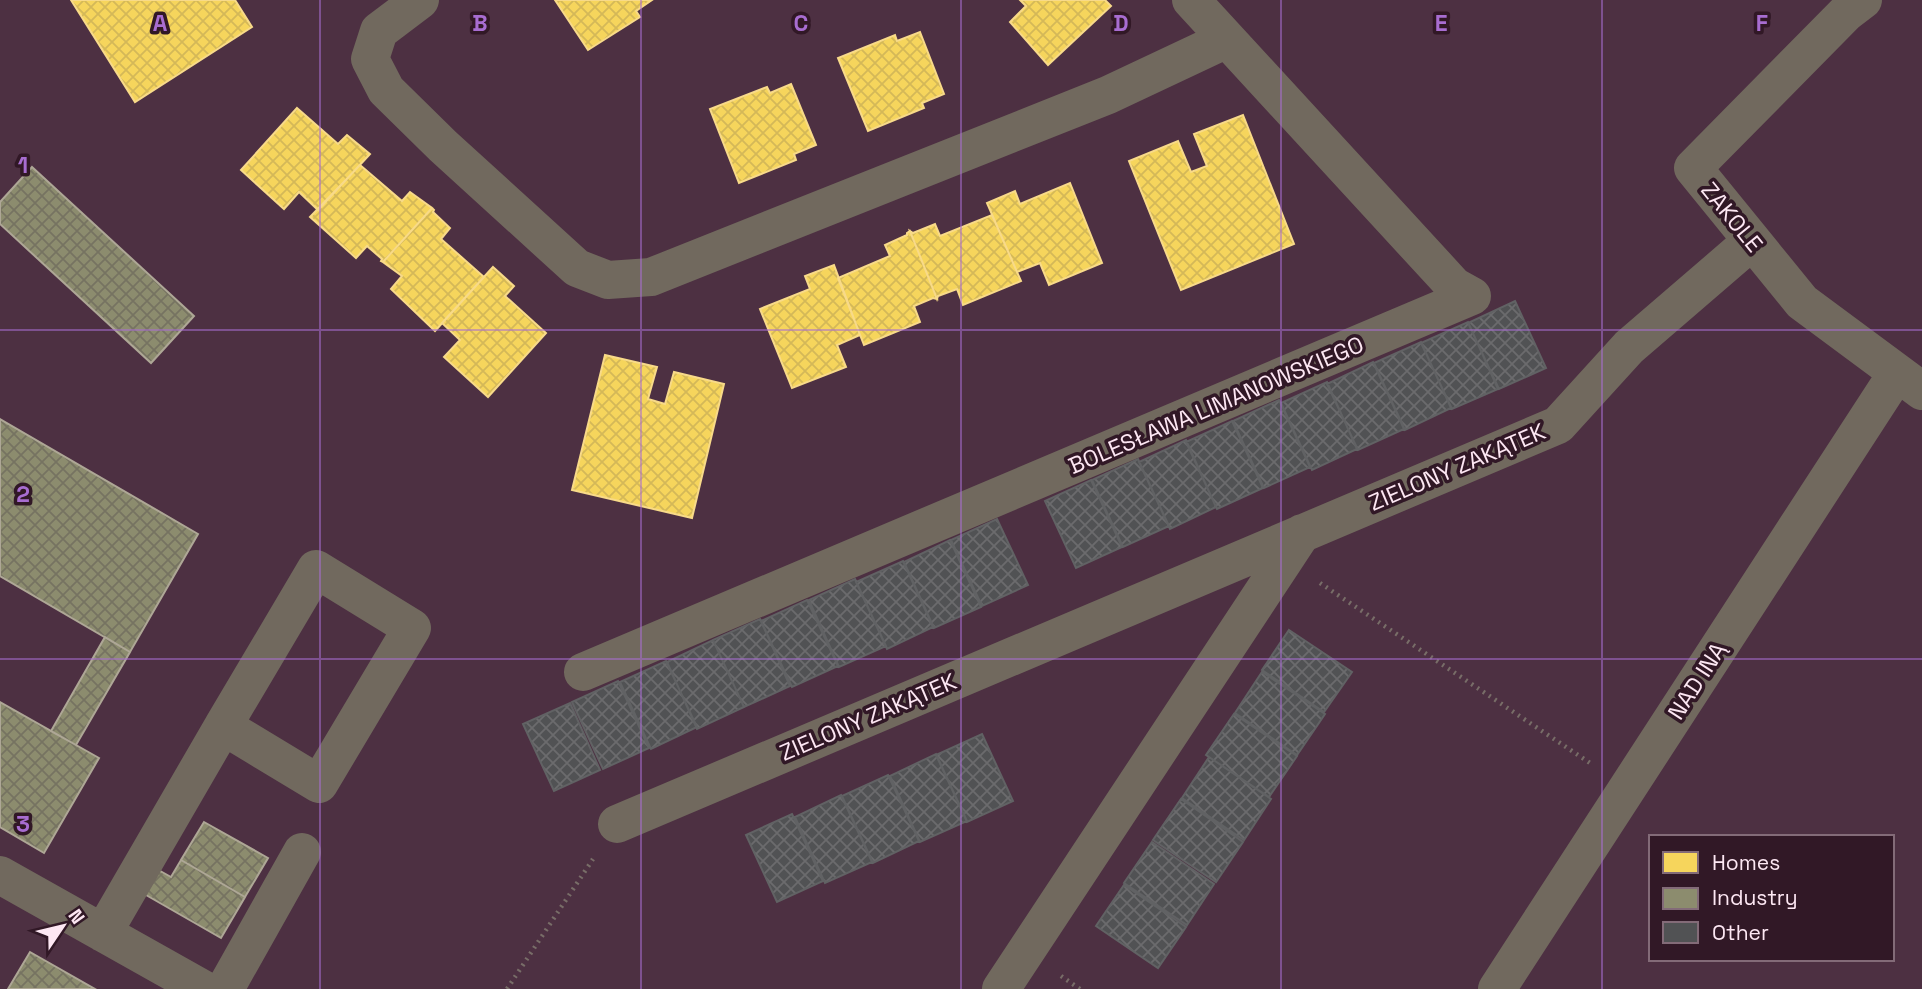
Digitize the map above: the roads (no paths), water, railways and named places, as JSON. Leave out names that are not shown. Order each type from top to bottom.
[{"type":"street","points":[[420,0],[379,32],[370,59],[386,90],[443,146],[577,268],[608,280],[651,277],[1108,95],[1227,39]]},
{"type":"street","name":"BOLESŁAWA LIMANOWSKIEGO","points":[[583,672],[1472,296],[1454,286],[1191,0]]},
{"type":"street","name":"ZAKOLE","points":[[1863,0],[1846,13],[1693,168],[1802,302],[1910,382]]},
{"type":"street","name":"ZIELONY ZAKĄTEK","points":[[617,824],[1294,546],[1558,425],[1629,347],[1752,241]]},
{"type":"street","name":"NAD INĄ","points":[[1497,989],[1628,788],[1910,382]]},
{"type":"street","points":[[1001,989],[1294,546]]},
{"type":"street","points":[[103,933],[223,726],[316,569],[412,628],[319,784],[223,726]]},
{"type":"street","points":[[225,989],[302,852]]},
{"type":"street","points":[[0,875],[204,989]]}]
